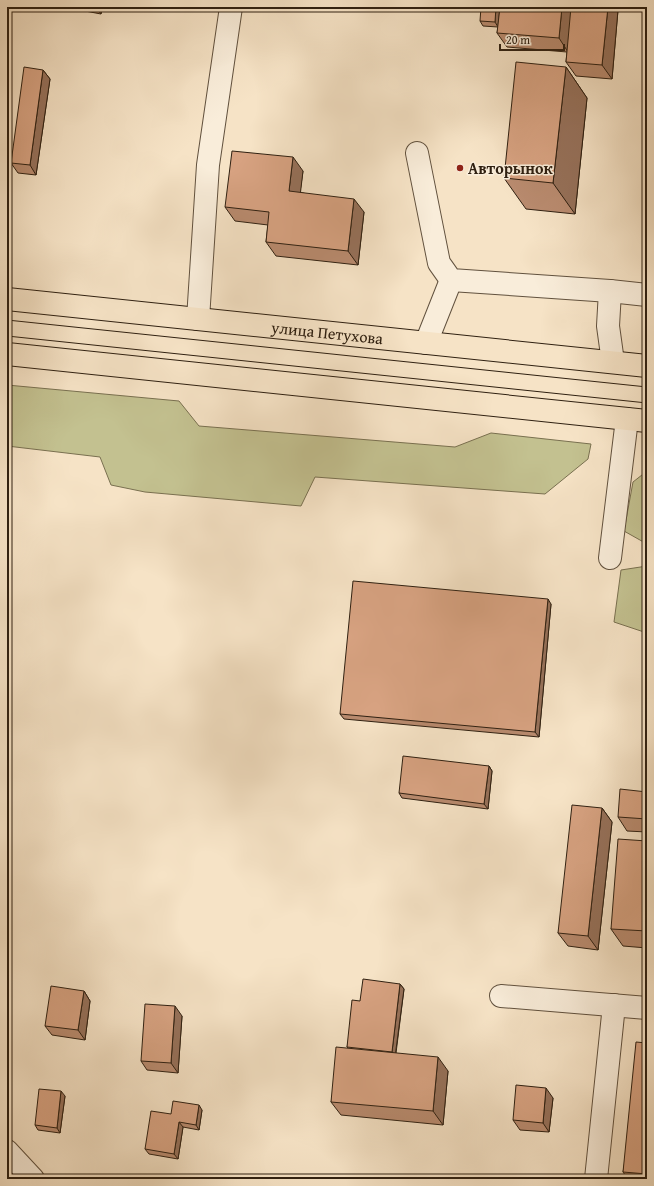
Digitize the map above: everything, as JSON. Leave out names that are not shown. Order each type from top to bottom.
[{"type":"highway","name":"улица Петухова","points":[[7,299],[647,366]]},
{"type":"highway","points":[[7,354],[637,420]]},
{"type":"lane","points":[[198,319],[208,166],[231,7]]},
{"type":"lane","points":[[417,153],[439,263],[451,280]]},
{"type":"lane","points":[[451,280],[647,295]]},
{"type":"lane","points":[[426,343],[451,280]]},
{"type":"lane","points":[[610,291],[608,326],[613,362]]},
{"type":"lane","points":[[610,558],[637,420]]},
{"type":"lane","points":[[501,996],[647,1008]]},
{"type":"lane","points":[[596,1179],[614,1005]]},
{"type":"lane","points":[[7,1151],[33,1179]]},
{"type":"shaded area","points":[[7,385],[179,401],[199,426],[455,447],[491,433],[591,444],[588,459],[545,494],[315,477],[301,506],[145,492],[111,485],[100,457],[7,446]]},
{"type":"shaded area","points":[[647,471],[647,544],[624,531],[633,482]]},
{"type":"shaded area","points":[[647,566],[647,633],[614,622],[621,570]]},
{"type":"building","points":[[481,7],[496,7],[495,22],[480,21]]},
{"type":"building","points":[[500,7],[562,7],[559,38],[497,33]]},
{"type":"building","points":[[571,7],[608,7],[602,65],[566,62]]},
{"type":"building","points":[[516,62],[566,67],[553,183],[504,178]]},
{"type":"building","points":[[24,67],[43,70],[30,165],[11,163]]},
{"type":"building","points":[[232,151],[293,157],[289,191],[354,199],[348,251],[266,242],[269,212],[225,207]]},
{"type":"building","points":[[353,581],[548,599],[535,732],[340,714]]},
{"type":"building","points":[[403,756],[489,766],[484,804],[399,793]]},
{"type":"building","points":[[620,789],[647,792],[647,819],[618,817]]},
{"type":"building","points":[[572,805],[602,808],[588,936],[558,933]]},
{"type":"building","points":[[618,839],[647,841],[647,931],[611,929]]},
{"type":"building","points":[[363,979],[400,984],[392,1052],[347,1047],[352,1000],[360,1001]]},
{"type":"building","points":[[51,986],[84,991],[78,1030],[45,1026]]},
{"type":"building","points":[[145,1004],[175,1006],[171,1063],[141,1061]]},
{"type":"building","points":[[636,1042],[647,1043],[647,1174],[623,1172]]},
{"type":"building","points":[[336,1047],[438,1057],[433,1111],[331,1102]]},
{"type":"building","points":[[516,1085],[546,1088],[543,1123],[513,1120]]},
{"type":"building","points":[[39,1089],[61,1091],[57,1128],[35,1125]]},
{"type":"building","points":[[173,1101],[199,1105],[196,1125],[179,1122],[174,1154],[145,1149],[151,1111],[171,1114]]},
{"type":"building","points":[[118,1177],[133,1179],[117,1179]]},
{"type":"tram line","points":[[7,320],[647,387]]},
{"type":"tram line","points":[[7,336],[647,403]]},
{"type":"place","name":"Авторынок","points":[[460,168]]}]
